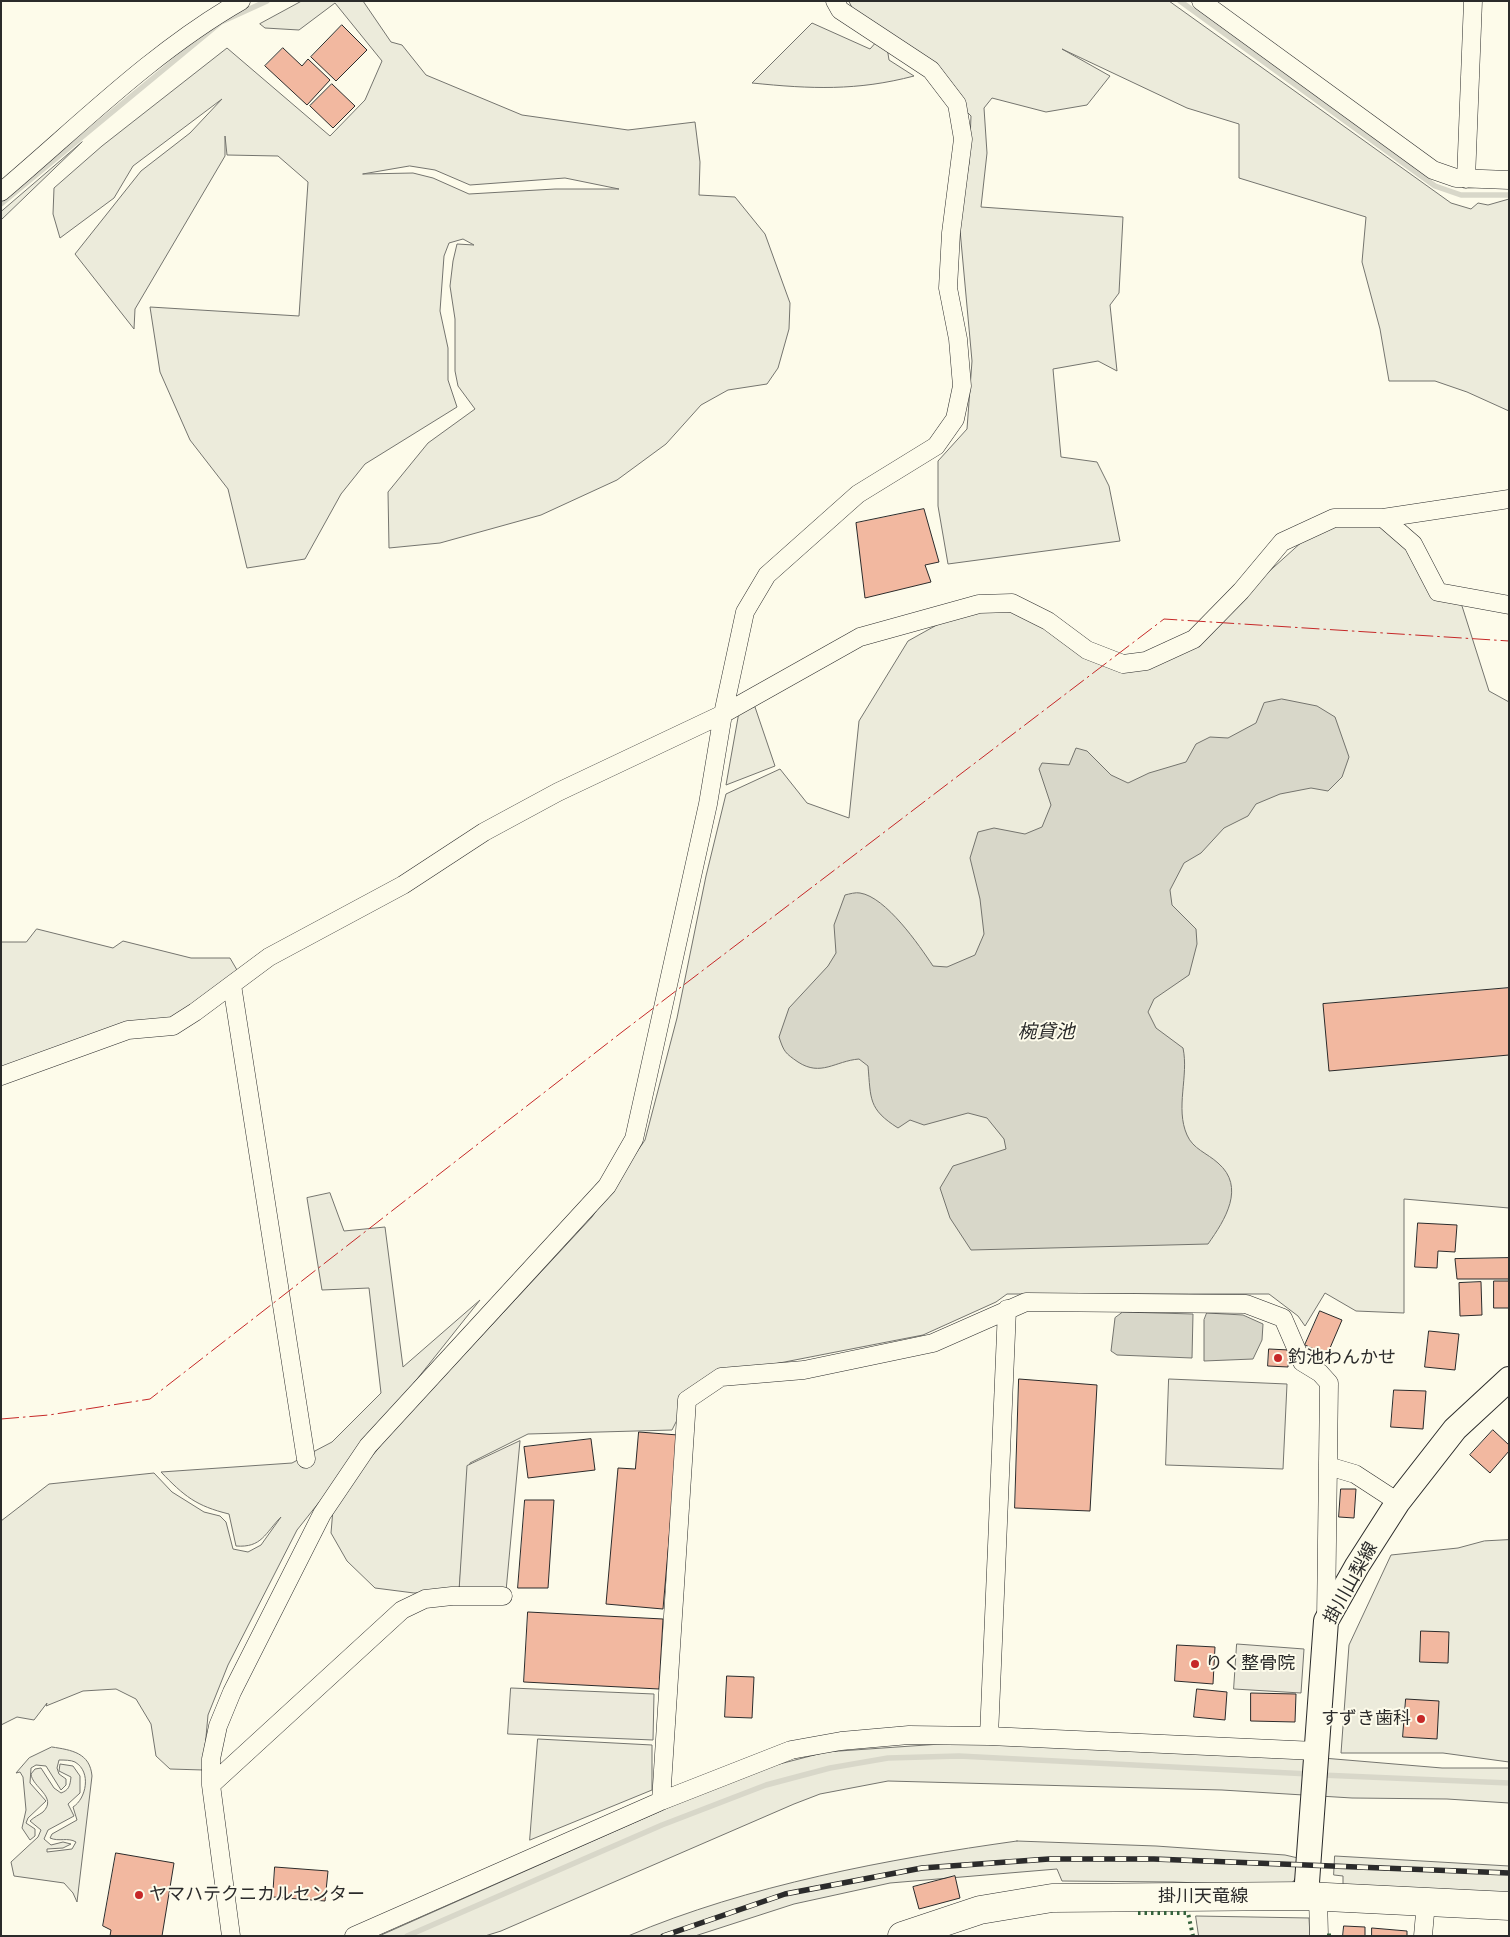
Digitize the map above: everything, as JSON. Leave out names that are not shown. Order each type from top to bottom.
[{"type":"main road","name":"掛川山梨線","points":[[1312,1896],[1310,1865],[1312,1800],[1326,1621],[1357,1566],[1398,1502],[1455,1429],[1509,1379]]},
{"type":"main road","name":"掛川天竜線","points":[[902,1936],[980,1910],[1052,1898],[1312,1896],[1509,1906]]},
{"type":"street","points":[[1,192],[139,70],[210,19],[241,1]]},
{"type":"street","points":[[230,1936],[211,1784],[211,1759],[218,1726],[232,1692],[322,1514],[368,1446],[607,1186],[634,1139],[708,804],[723,714],[745,612],[767,575],[858,494],[936,446],[955,419],[962,386],[958,339],[948,288],[951,233],[963,139],[956,104],[931,70],[840,10],[835,1]]},
{"type":"street","points":[[1201,1],[1433,170],[1456,178],[1509,180]]},
{"type":"street","points":[[1466,179],[1474,1]]},
{"type":"street","points":[[1,1076],[128,1030],[173,1026],[269,957],[403,885],[484,832],[558,792],[723,714],[860,637],[979,604],[1012,603],[1048,620],[1087,650],[1123,664],[1146,661],[1194,639],[1240,591],[1282,542],[1334,518],[1383,518],[1509,499]]},
{"type":"street","points":[[1383,518],[1413,544],[1438,592],[1509,605]]},
{"type":"street","points":[[232,985],[306,1459]]},
{"type":"street","points":[[661,1801],[687,1400],[721,1377],[804,1370],[933,1343],[1026,1302],[1246,1304],[1283,1318],[1302,1362],[1320,1373],[1330,1383],[1326,1621]]},
{"type":"street","points":[[989,1736],[1008,1309]]},
{"type":"street","points":[[1328,1466],[1355,1474],[1398,1502]]},
{"type":"street","points":[[211,1784],[402,1610],[425,1599],[452,1596],[503,1596]]},
{"type":"street","points":[[354,1936],[661,1801],[791,1750],[841,1741],[909,1735],[989,1736],[1315,1753]]},
{"type":"street","points":[[1312,1896],[1319,1936]]},
{"type":"street","points":[[1423,1936],[1426,1902]]},
{"type":"shaded area","points":[[302,1],[363,1],[391,42],[402,45],[426,75],[522,115],[628,130],[695,122],[700,162],[699,195],[735,197],[765,234],[790,303],[789,329],[778,368],[767,384],[728,390],[701,405],[666,444],[617,480],[541,515],[440,543],[389,548],[388,492],[428,443],[475,409],[458,386],[455,371],[455,319],[450,286],[457,244],[474,245],[463,239],[449,243],[444,256],[440,311],[448,348],[448,380],[457,407],[365,464],[341,494],[305,559],[247,568],[228,489],[190,440],[160,372],[150,307],[299,316],[308,182],[278,156],[227,155],[225,136],[225,156],[135,309],[134,329],[75,254],[141,171],[190,133],[222,99],[133,166],[114,198],[60,238],[53,214],[54,188],[102,146],[227,48],[330,136],[365,100],[382,61],[335,3],[299,30],[265,28],[260,24]],"holes":[[[410,166],[435,170],[470,185],[565,178],[619,189],[555,189],[469,194],[433,178],[413,173],[363,174]]]},
{"type":"shaded area","points":[[849,1],[1169,1],[1451,203],[1471,209],[1478,203],[1488,205],[1509,199],[1509,411],[1467,392],[1435,381],[1389,381],[1380,329],[1362,262],[1366,217],[1239,178],[1239,124],[1187,108],[1062,49],[1110,76],[1087,105],[1046,112],[992,98],[984,108],[987,153],[981,207],[1123,217],[1119,293],[1110,305],[1117,371],[1098,361],[1053,369],[1061,457],[1097,462],[1109,486],[1120,541],[948,564],[938,506],[938,461],[967,429],[972,361],[959,219],[969,163],[971,116],[949,94],[886,41],[889,60],[914,76],[873,84],[834,87],[794,87],[752,83],[812,23],[870,49],[886,31],[856,14]]},
{"type":"shaded area","points":[[82,142],[1,220],[1,212]]},
{"type":"shaded area","points":[[1383,518],[1433,580],[1462,606],[1489,691],[1509,702],[1509,1208],[1404,1199],[1404,1313],[1356,1311],[1325,1293],[1305,1326],[1298,1316],[1269,1294],[1007,1294],[996,1302],[923,1335],[764,1366],[687,1400],[672,1430],[528,1434],[470,1463],[459,1591],[414,1593],[375,1588],[347,1561],[331,1533],[333,1509],[348,1486],[385,1440],[592,1217],[645,1140],[677,1018],[706,876],[726,794],[780,769],[807,803],[849,818],[859,721],[908,641],[969,607],[1019,613],[1123,664],[1194,639],[1324,522]]},
{"type":"shaded area","points":[[755,707],[775,766],[726,785],[739,712]]},
{"type":"shaded area","points":[[37,929],[113,948],[123,941],[191,958],[230,958],[237,970],[195,1012],[1,1073],[1,942],[26,942]]},
{"type":"shaded area","points":[[330,1193],[344,1231],[385,1227],[403,1367],[480,1300],[297,1530],[228,1665],[208,1715],[203,1770],[170,1769],[156,1756],[151,1724],[136,1699],[116,1689],[83,1691],[46,1706],[47,1703],[34,1720],[17,1717],[1,1725],[1,1521],[49,1484],[154,1473],[172,1492],[204,1512],[220,1516],[226,1522],[233,1549],[248,1552],[261,1545],[281,1517],[267,1534],[257,1542],[252,1545],[236,1546],[229,1514],[199,1504],[184,1494],[161,1472],[292,1463],[332,1442],[381,1393],[369,1288],[322,1290],[307,1198]]},
{"type":"shaded area","points":[[1169,1379],[1287,1384],[1283,1469],[1166,1465]]},
{"type":"shaded area","points":[[520,1441],[506,1591],[459,1591],[467,1466]]},
{"type":"shaded area","points":[[1509,1540],[1509,1762],[1443,1753],[1341,1753],[1349,1645],[1391,1555],[1458,1548],[1484,1541]]},
{"type":"shaded area","points":[[1237,1644],[1304,1649],[1301,1693],[1234,1689]]},
{"type":"shaded area","points":[[511,1688],[654,1694],[653,1740],[508,1734]]},
{"type":"shaded area","points":[[538,1739],[652,1745],[652,1790],[530,1840]]},
{"type":"shaded area","points":[[985,1741],[1299,1756],[1442,1768],[1509,1768],[1509,1803],[1447,1799],[1352,1798],[1222,1790],[888,1781],[820,1794],[794,1804],[501,1931],[485,1936],[379,1936],[674,1805],[764,1768],[826,1752]]},
{"type":"shaded area","points":[[52,1747],[79,1754],[88,1762],[91,1768],[92,1776],[77,1902],[73,1893],[64,1883],[14,1876],[11,1862],[38,1837],[41,1830],[30,1821],[47,1807],[46,1797],[32,1779],[31,1774],[35,1769],[41,1768],[54,1788],[61,1793],[69,1787],[71,1777],[59,1771],[60,1764],[73,1766],[80,1776],[80,1793],[68,1804],[74,1816],[48,1830],[44,1839],[51,1845],[63,1842],[71,1844],[63,1848],[47,1849],[47,1852],[72,1849],[76,1842],[50,1838],[52,1834],[77,1820],[73,1807],[78,1803],[84,1792],[85,1779],[84,1772],[80,1766],[72,1761],[59,1760],[57,1768],[59,1774],[66,1779],[66,1785],[61,1790],[46,1766],[36,1765],[31,1768],[30,1783],[46,1801],[28,1818],[26,1823],[35,1829],[35,1836],[30,1840],[22,1828],[26,1810],[23,1777],[20,1772],[16,1773],[29,1758]]},
{"type":"shaded area","points":[[1017,1841],[1156,1846],[1285,1855],[1298,1858],[1301,1869],[1293,1882],[1282,1886],[1173,1882],[1062,1881],[1057,1869],[890,1883],[794,1904],[695,1936],[628,1936],[721,1902],[819,1876],[919,1856]]},
{"type":"shaded area","points":[[1335,1856],[1509,1866],[1509,1893],[1343,1888],[1343,1876],[1334,1875]]},
{"type":"shaded area","points":[[1196,1916],[1309,1918],[1310,1936],[1199,1936]]},
{"type":"water","name":"椀貸池","points":[[1282,699],[1317,706],[1335,717],[1349,757],[1342,777],[1328,791],[1311,788],[1280,794],[1256,804],[1248,816],[1224,828],[1201,853],[1184,863],[1170,890],[1172,905],[1196,929],[1197,944],[1189,975],[1154,999],[1148,1012],[1156,1028],[1183,1048],[1182,1114],[1187,1135],[1197,1147],[1218,1163],[1226,1172],[1231,1182],[1230,1204],[1221,1225],[1208,1244],[971,1250],[950,1218],[940,1188],[953,1166],[1006,1149],[1004,1139],[987,1118],[968,1113],[924,1125],[910,1120],[898,1128],[876,1109],[871,1095],[868,1066],[859,1059],[821,1068],[806,1066],[786,1052],[779,1037],[789,1008],[828,966],[836,953],[834,925],[845,895],[860,893],[870,896],[880,903],[901,923],[933,966],[947,967],[975,955],[984,934],[980,899],[970,858],[978,832],[994,828],[1025,834],[1042,827],[1051,805],[1039,769],[1042,763],[1069,765],[1076,748],[1087,751],[1111,775],[1128,783],[1149,773],[1186,762],[1196,744],[1210,737],[1228,738],[1256,723],[1264,703]]},
{"type":"water","points":[[1123,1312],[1193,1314],[1192,1358],[1117,1355],[1111,1351],[1115,1318]]},
{"type":"water","points":[[1207,1313],[1243,1315],[1263,1324],[1262,1340],[1253,1359],[1204,1361],[1204,1320]]},
{"type":"building","points":[[342,25],[367,50],[336,81],[311,57]]},
{"type":"building","points":[[283,48],[302,66],[308,59],[330,80],[307,105],[265,66]]},
{"type":"building","points":[[332,84],[355,106],[333,128],[310,106]]},
{"type":"building","points":[[924,509],[939,562],[925,565],[931,582],[865,598],[856,523]]},
{"type":"building","points":[[1509,988],[1509,1055],[1329,1071],[1323,1004]]},
{"type":"building","points":[[1418,1223],[1457,1225],[1455,1252],[1438,1251],[1437,1268],[1415,1267]]},
{"type":"building","points":[[1509,1258],[1509,1279],[1457,1279],[1455,1259]]},
{"type":"building","points":[[1494,1281],[1509,1281],[1509,1308],[1494,1308]]},
{"type":"building","points":[[1481,1282],[1482,1315],[1460,1316],[1459,1283]]},
{"type":"building","points":[[1320,1311],[1342,1320],[1327,1355],[1305,1345]]},
{"type":"building","points":[[1429,1331],[1459,1334],[1455,1370],[1425,1367]]},
{"type":"building","name":"釣池わんかせ","points":[[1269,1349],[1289,1350],[1288,1367],[1268,1366]]},
{"type":"building","points":[[1019,1379],[1097,1385],[1090,1511],[1015,1508]]},
{"type":"building","points":[[1394,1390],[1426,1391],[1423,1429],[1391,1427]]},
{"type":"building","points":[[1493,1430],[1509,1445],[1509,1451],[1490,1473],[1470,1455]]},
{"type":"building","points":[[639,1432],[678,1435],[663,1609],[606,1604],[618,1468],[635,1469]]},
{"type":"building","points":[[591,1439],[595,1470],[528,1478],[524,1447]]},
{"type":"building","points":[[1341,1489],[1356,1489],[1354,1518],[1339,1517]]},
{"type":"building","points":[[525,1500],[554,1500],[548,1588],[518,1588]]},
{"type":"building","points":[[528,1612],[663,1619],[659,1689],[524,1682]]},
{"type":"building","points":[[1421,1631],[1449,1632],[1448,1663],[1420,1662]]},
{"type":"building","name":"りく整骨院","points":[[1177,1645],[1215,1647],[1213,1684],[1175,1681]]},
{"type":"building","points":[[727,1676],[754,1677],[752,1718],[725,1717]]},
{"type":"building","points":[[1197,1689],[1227,1692],[1225,1720],[1194,1717]]},
{"type":"building","points":[[1251,1693],[1296,1694],[1295,1722],[1251,1721]]},
{"type":"building","name":"すずき歯科","points":[[1406,1699],[1439,1701],[1437,1739],[1403,1737]]},
{"type":"building","name":"ヤマハテクニカルセンター","points":[[116,1853],[174,1863],[162,1936],[110,1936],[111,1930],[103,1926]]},
{"type":"building","points":[[275,1867],[328,1871],[325,1901],[273,1897]]},
{"type":"building","points":[[955,1876],[960,1898],[919,1909],[913,1887]]},
{"type":"building","points":[[1344,1926],[1365,1927],[1365,1936],[1343,1936]]},
{"type":"building","points":[[1372,1928],[1407,1931],[1407,1936],[1372,1936]]},
{"type":"waterway","points":[[1,204],[221,22],[267,1]]},
{"type":"waterway","points":[[1180,1],[1435,186],[1461,195],[1509,195]]},
{"type":"waterway","points":[[407,1936],[662,1825],[766,1785],[830,1768],[888,1758],[959,1756],[1309,1774]]},
{"type":"waterway","points":[[1321,1775],[1509,1783]]},
{"type":"railway","points":[[663,1936],[785,1894],[922,1868],[1049,1859],[1154,1859],[1509,1873]]},
{"type":"hedge","points":[[1138,1913],[1188,1913],[1193,1936]]},
{"type":"hedge","points":[[1329,1931],[1329,1936]]},
{"type":"power","points":[[1,1419],[49,1415],[150,1399],[622,1032],[1164,619],[1509,641]]},
{"type":"place","name":"釣池わんかせ","points":[[1278,1358]]},
{"type":"place","name":"りく整骨院","points":[[1195,1664]]},
{"type":"place","name":"すずき歯科","points":[[1421,1719]]},
{"type":"place","name":"ヤマハテクニカルセンター","points":[[139,1895]]}]
